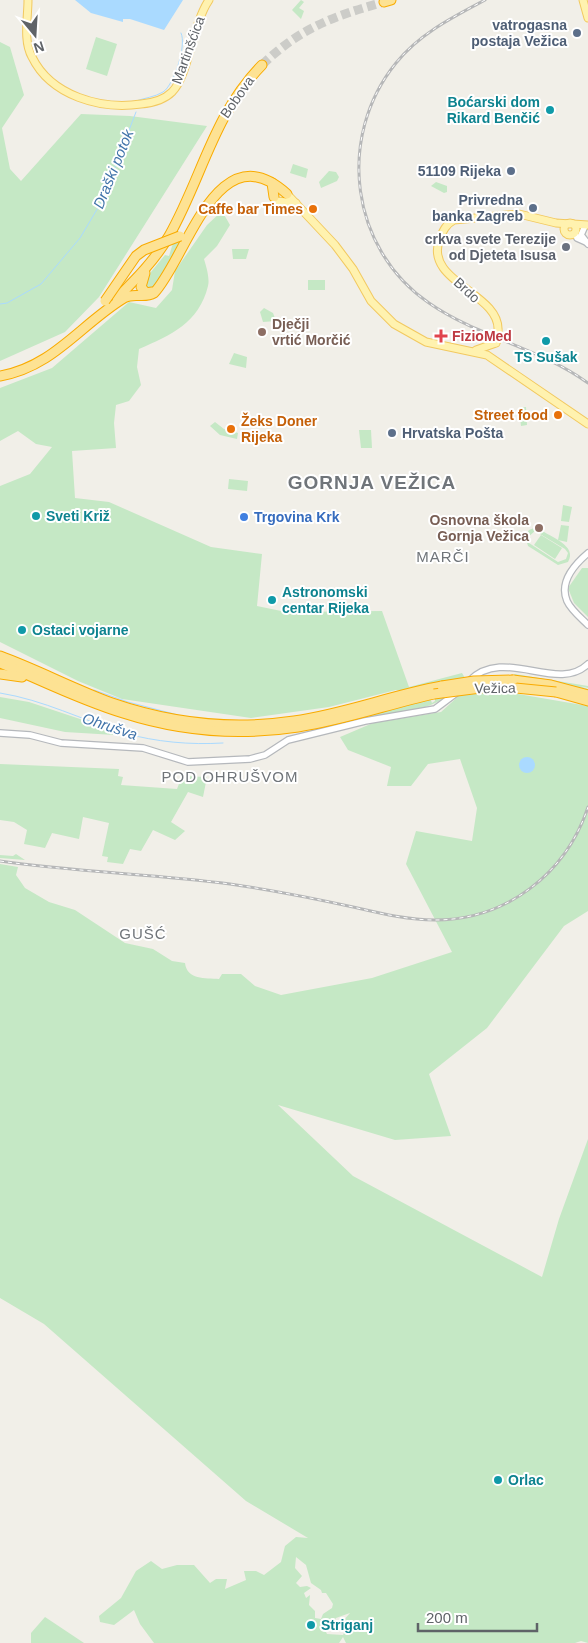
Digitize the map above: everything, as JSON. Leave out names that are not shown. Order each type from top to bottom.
[{"type":"highway","name":"Bobova","points":[[102,314],[143,274],[172,231],[216,130],[236,95],[262,65]]},
{"type":"highway","points":[[0,376],[42,361],[126,297],[147,296],[157,290],[203,211],[217,192],[235,180],[254,177],[272,183],[287,194]]},
{"type":"highway","points":[[272,183],[276,199]]},
{"type":"highway","points":[[78,335],[106,301],[136,256],[144,250],[180,236],[203,211]]},
{"type":"highway","points":[[143,274],[140,283],[143,291],[148,293],[157,290]]},
{"type":"highway","points":[[0,651],[97,694],[169,722]]},
{"type":"highway","points":[[0,656],[111,702],[169,722]]},
{"type":"highway","points":[[0,664],[110,709],[169,722],[226,725],[294,721],[442,686],[474,681],[513,680],[551,684],[588,694]]},
{"type":"highway","points":[[0,674],[15,675],[31,680],[129,719],[152,724],[169,722]]},
{"type":"highway","name":"Vežica","points":[[169,722],[230,731],[297,727],[363,713],[434,694],[496,686],[556,692],[588,701]]},
{"type":"main road","name":"Martinšćica","points":[[28,0],[29,50],[40,70],[56,85],[81,98],[102,105],[137,105],[165,97],[177,85],[198,21],[209,0]]},
{"type":"main road","points":[[583,0],[588,18]]},
{"type":"main road","points":[[287,194],[340,251],[372,301],[394,324],[426,342],[472,350],[493,358],[588,424]]},
{"type":"main road","points":[[276,199],[296,203]]},
{"type":"main road","name":"Brdo","points":[[493,358],[498,331],[496,316],[447,272],[438,260],[436,248],[448,224],[454,220],[519,214],[572,228]]},
{"type":"main road","points":[[572,228],[587,225]]},
{"type":"main road","points":[[472,350],[484,349],[496,343]]},
{"type":"street","points":[[587,225],[581,234],[587,243]]},
{"type":"street","points":[[572,228],[578,238],[587,243]]},
{"type":"street","points":[[588,553],[567,577],[565,590],[567,601],[588,625]]},
{"type":"street","points":[[0,733],[30,735],[61,743],[143,748],[188,762],[255,759],[288,740],[355,723],[434,709],[452,698],[472,677],[488,669],[507,667],[570,674],[579,671],[588,664]]},
{"type":"green space","points":[[301,0],[304,2],[299,8],[304,11],[301,19],[292,10]]},
{"type":"green space","points":[[96,37],[117,44],[107,76],[86,69]]},
{"type":"green space","points":[[0,42],[10,47],[24,95],[2,128],[10,169],[21,181],[81,114],[130,116],[207,126],[99,297],[65,332],[0,361]]},
{"type":"green space","points":[[293,164],[308,169],[306,178],[290,173]]},
{"type":"green space","points":[[329,171],[336,172],[339,177],[337,181],[321,188],[319,182]]},
{"type":"green space","points":[[436,182],[447,186],[447,192],[444,193],[431,186]]},
{"type":"green space","points":[[222,211],[230,225],[217,246],[204,259],[208,272],[208,286],[204,299],[191,319],[173,333],[139,349],[137,367],[141,385],[129,401],[116,405],[114,423],[116,448],[72,451],[75,498],[109,502],[211,547],[262,554],[257,606],[286,612],[382,611],[409,687],[462,673],[465,678],[401,691],[396,690],[329,707],[251,718],[122,699],[78,681],[0,642],[0,486],[30,474],[52,447],[36,444],[18,431],[0,441],[0,388],[52,368],[129,302],[156,308],[172,290],[175,271],[207,225]]},
{"type":"green space","points":[[184,238],[154,288],[147,290],[143,282],[165,255],[169,256],[173,243]]},
{"type":"green space","points":[[232,249],[249,249],[246,259],[233,259]]},
{"type":"green space","points":[[308,280],[325,280],[325,290],[308,290]]},
{"type":"green space","points":[[264,308],[273,313],[276,321],[263,322],[260,312]]},
{"type":"green space","points":[[234,353],[247,357],[246,368],[229,364]]},
{"type":"green space","points":[[526,407],[527,425],[521,426],[519,408]]},
{"type":"green space","points":[[215,422],[224,429],[238,433],[237,439],[220,435],[210,426]]},
{"type":"green space","points":[[359,430],[371,430],[372,448],[361,448]]},
{"type":"green space","points":[[229,479],[248,481],[247,491],[228,489]]},
{"type":"green space","points":[[563,505],[572,507],[569,522],[561,521]]},
{"type":"green space","points":[[561,525],[569,526],[567,542],[558,540]]},
{"type":"green space","points":[[539,529],[562,543],[569,551],[568,562],[558,565],[528,546],[525,536],[529,530]],"holes":[[[535,531],[565,549],[568,553],[566,559],[558,562],[529,543],[528,537]]]},
{"type":"green space","points":[[541,535],[562,548],[555,559],[534,545]]},
{"type":"green space","points":[[582,568],[588,568],[588,617],[574,603],[568,588]]},
{"type":"green space","points":[[515,674],[588,686],[588,688],[580,686],[588,689],[588,691],[509,677]]},
{"type":"green space","points":[[500,691],[588,706],[588,911],[564,926],[487,1028],[429,1074],[451,1136],[395,1140],[278,1105],[353,1176],[542,1277],[559,1219],[588,1139],[588,1643],[581,1641],[575,1643],[346,1643],[343,1637],[339,1643],[154,1643],[140,1624],[134,1610],[114,1625],[100,1622],[99,1616],[121,1598],[136,1571],[151,1561],[162,1569],[177,1565],[194,1565],[210,1583],[216,1579],[227,1579],[225,1589],[246,1580],[244,1571],[256,1571],[264,1575],[281,1562],[285,1546],[296,1537],[308,1538],[246,1501],[44,1324],[0,1298],[0,864],[18,867],[16,875],[25,888],[49,902],[75,910],[125,943],[153,949],[172,961],[185,963],[186,969],[193,975],[219,979],[222,974],[241,974],[255,986],[281,995],[372,978],[452,952],[406,864],[416,831],[472,841],[477,808],[460,759],[428,764],[411,786],[387,786],[391,767],[348,750],[340,737],[373,723],[441,712],[462,693]],"holes":[[[296,1557],[306,1565],[311,1583],[321,1590],[322,1593],[326,1593],[333,1604],[332,1608],[323,1614],[321,1619],[315,1618],[315,1611],[309,1605],[310,1595],[306,1598],[304,1593],[311,1588],[307,1586],[300,1587],[296,1583],[302,1576],[295,1568]],[[350,1613],[343,1621],[347,1627],[343,1635],[327,1634],[326,1632],[336,1618]]]},
{"type":"green space","points":[[450,694],[431,705],[420,709],[365,717],[430,698],[432,703],[435,701],[435,697]]},
{"type":"green space","points":[[0,697],[29,702],[131,736],[65,732],[0,718]]},
{"type":"green space","points":[[0,764],[119,769],[118,776],[123,777],[121,785],[177,789],[182,776],[207,777],[203,797],[188,792],[171,822],[185,831],[175,840],[153,830],[141,851],[130,849],[123,864],[107,862],[108,857],[102,856],[109,823],[83,817],[79,839],[52,833],[45,848],[24,844],[27,830],[14,822],[0,820]]},
{"type":"green space","points":[[16,854],[25,860],[0,858],[0,855],[13,856]]},
{"type":"green space","points":[[45,1617],[84,1643],[31,1643],[31,1633]]},
{"type":"water","points":[[75,0],[183,0],[164,30],[130,19],[123,19],[123,22],[91,13]]},
{"type":"water","points":[[527,757],[535,765],[527,773],[519,765]]},
{"type":"waterway","name":"Draški potok","points":[[136,101],[160,94],[171,82],[181,55],[181,33]]},
{"type":"waterway","name":"Draški potok","points":[[0,304],[7,303],[41,284],[80,238],[102,201],[136,112]]},
{"type":"waterway","points":[[94,690],[128,702],[178,715]]},
{"type":"waterway","name":"Ohrušva","points":[[0,693],[32,700],[108,728],[148,739],[198,744],[223,743]]},
{"type":"tunnel","points":[[262,65],[276,52],[304,32],[333,18],[384,2]]},
{"type":"railway","points":[[485,0],[437,27],[415,43],[396,63],[377,92],[365,124],[359,157],[360,190],[368,223],[382,253],[402,280],[429,303],[468,325],[550,361],[588,383]]},
{"type":"railway","points":[[0,861],[230,884],[292,894],[414,919],[461,918],[486,912],[509,902],[530,889],[549,872],[565,853],[578,831],[588,807]]},
{"type":"place","name":"vatrogasna postaja Vežica","points":[[577,33]]},
{"type":"place","name":"Boćarski dom Rikard Benčić","points":[[550,110]]},
{"type":"place","name":"51109 Rijeka","points":[[511,171]]},
{"type":"place","name":"Privredna banka Zagreb","points":[[533,208]]},
{"type":"place","name":"Caffe bar Times","points":[[313,209]]},
{"type":"place","name":"crkva svete Terezije od Djeteta Isusa","points":[[566,247]]},
{"type":"place","name":"Dječji vrtić Morčić","points":[[262,332]]},
{"type":"place","name":"FizioMed","points":[[441,336]]},
{"type":"place","name":"TS Sušak","points":[[546,341]]},
{"type":"place","name":"Street food","points":[[558,415]]},
{"type":"place","name":"Žeks Doner Rijeka","points":[[231,429]]},
{"type":"place","name":"Hrvatska Pošta","points":[[392,433]]},
{"type":"place","name":"Sveti Križ","points":[[36,516]]},
{"type":"place","name":"Trgovina Krk","points":[[244,517]]},
{"type":"place","name":"Osnovna škola Gornja Vežica","points":[[539,528]]},
{"type":"place","name":"Astronomski centar Rijeka","points":[[272,600]]},
{"type":"place","name":"Ostaci vojarne","points":[[22,630]]},
{"type":"place","name":"Orlac","points":[[498,1480]]},
{"type":"place","name":"Striganj","points":[[311,1625]]},
{"type":"district","name":"GORNJA VEŽICA","points":[[372,482]]},
{"type":"district","name":"MARČI","points":[[443,556]]},
{"type":"district","name":"POD OHRUŠVOM","points":[[230,776]]},
{"type":"district","name":"GUŠĆ","points":[[143,933]]}]
